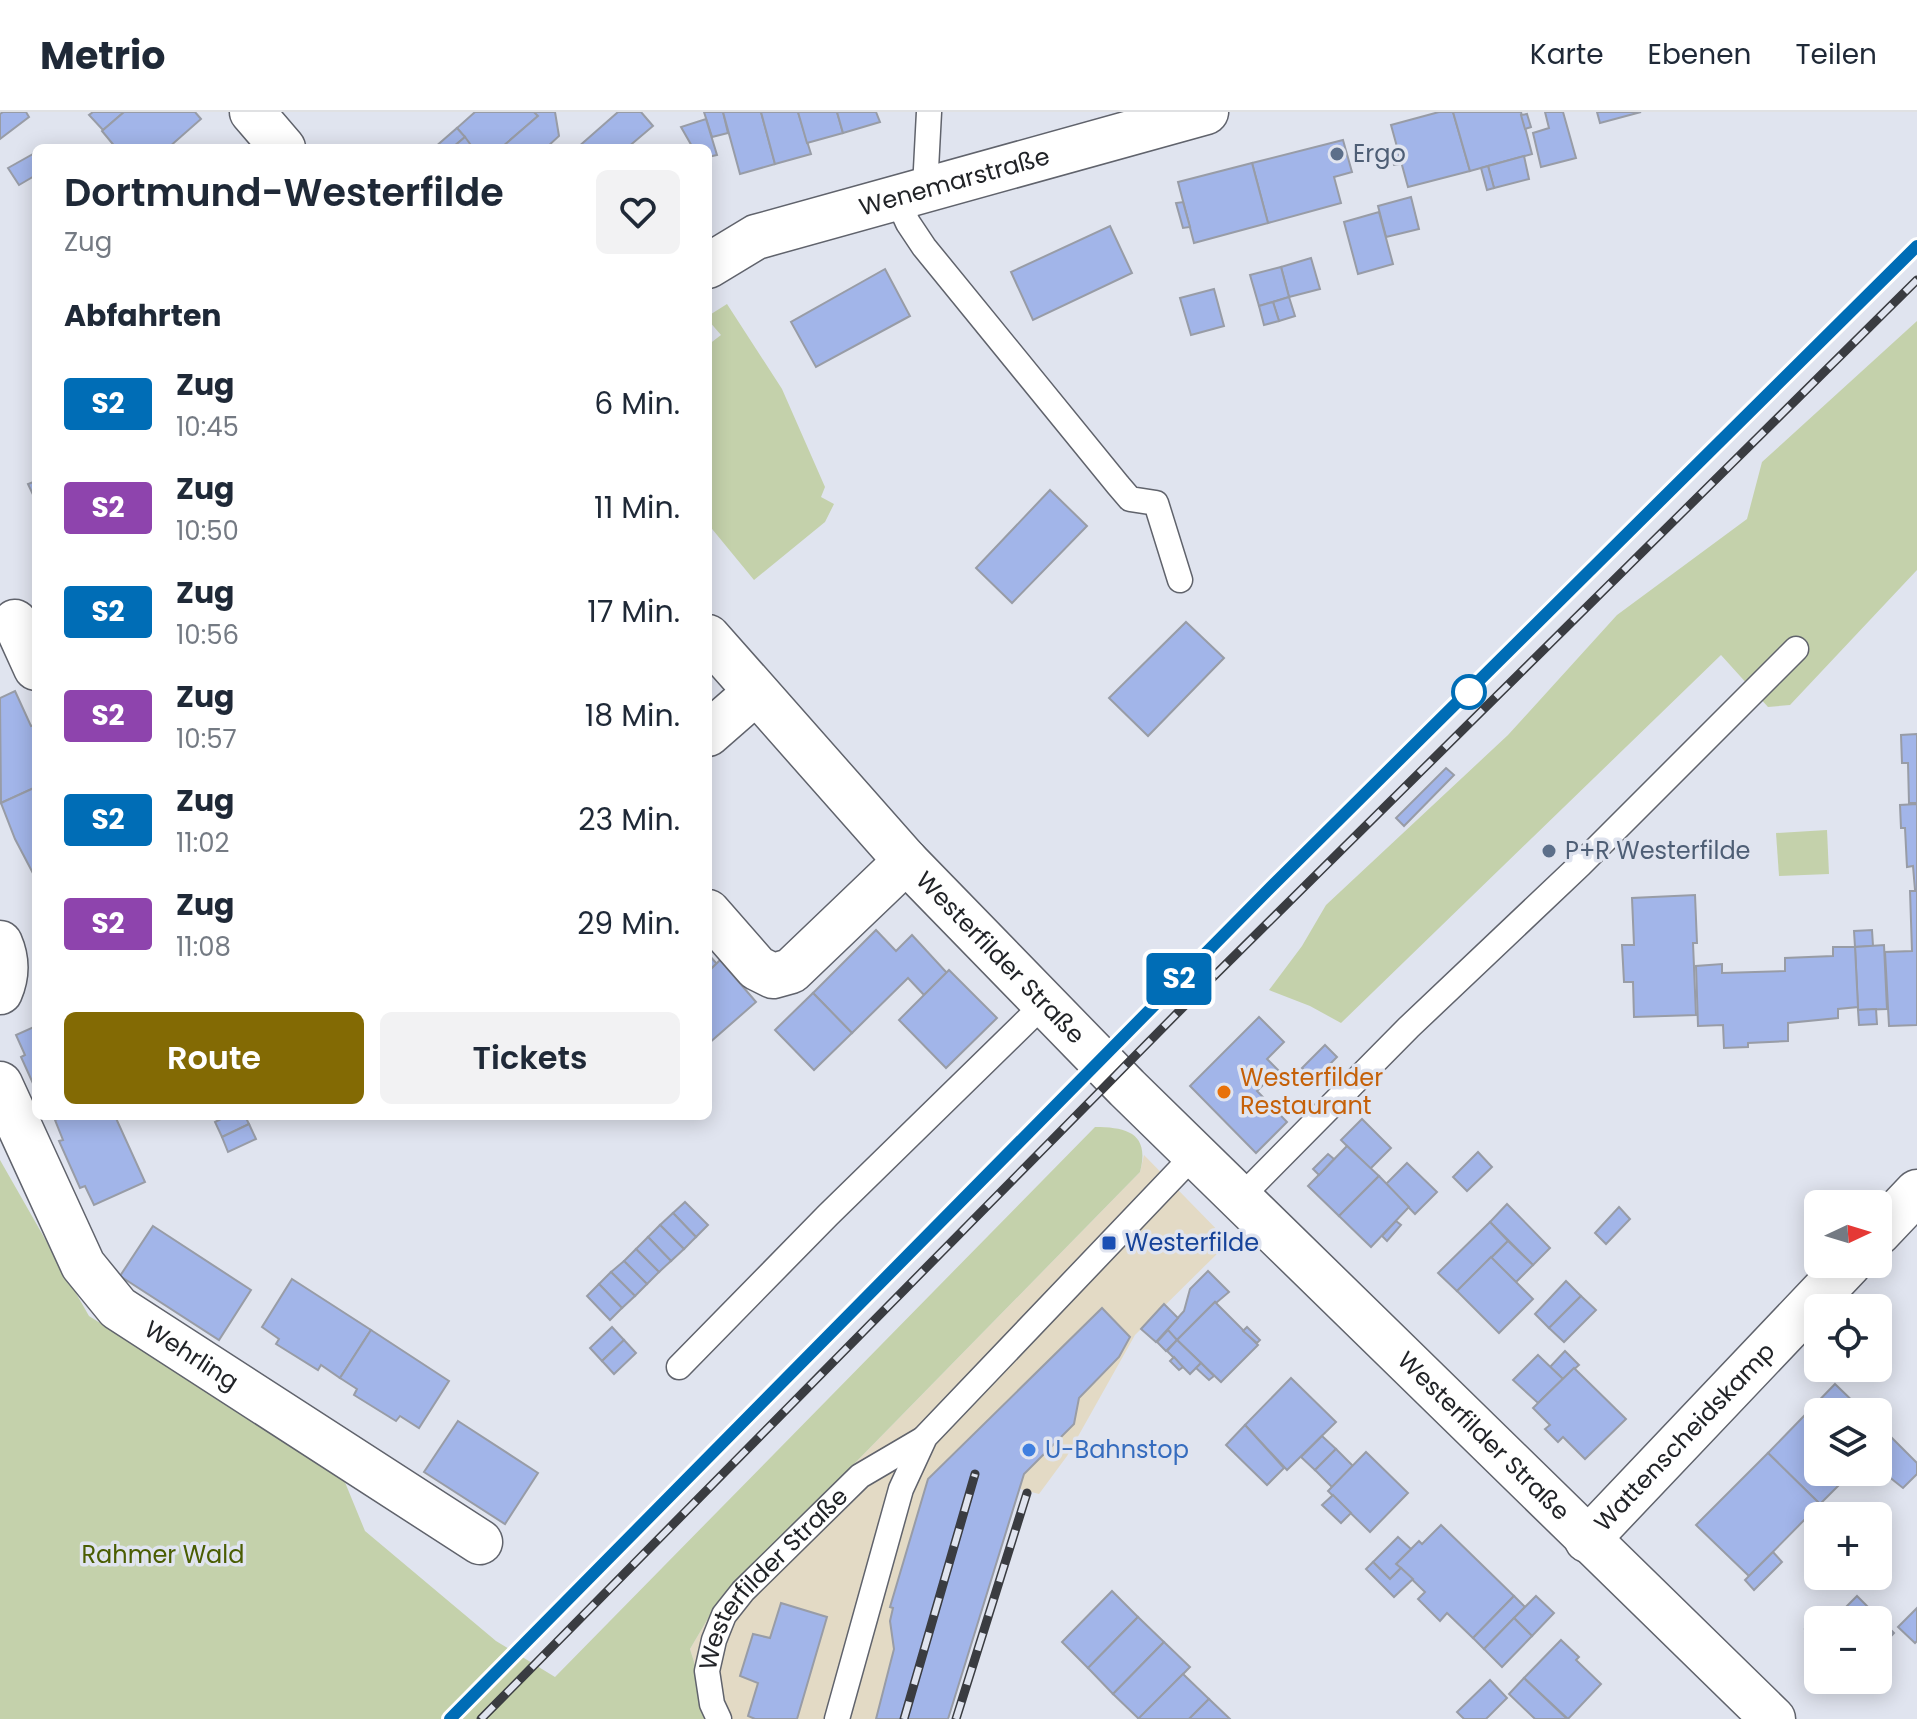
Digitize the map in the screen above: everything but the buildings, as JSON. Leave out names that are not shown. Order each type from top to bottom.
[{"type":"street","points":[[252,112],[280,144]]},
{"type":"street","name":"Wenemarstraße","points":[[712,264],[756,237],[1206,112]]},
{"type":"street","points":[[17,621],[32,658]]},
{"type":"street","name":"Westerfilder Straße","points":[[712,642],[906,861],[1044,1004],[1587,1540],[1773,1719]]},
{"type":"street","points":[[712,730],[756,692]]},
{"type":"street","name":"Westerfilder Straße","points":[[712,917],[757,968],[773,976],[791,971],[906,861]]},
{"type":"street","points":[[0,943],[5,954],[6,980],[0,992]]},
{"type":"street","name":"Wehrling","points":[[0,1084],[83,1265],[118,1308],[480,1542]]},
{"type":"street","points":[[1892,1218],[1917,1192]]},
{"type":"street","name":"Wattenscheidskamp","points":[[1587,1540],[1836,1278]]},
{"type":"lane","points":[[929,112],[911,193],[908,223],[924,247],[1130,499],[1156,503],[1180,580]]},
{"type":"lane","points":[[1241,1197],[1409,1027],[1580,865],[1796,649]]},
{"type":"lane","points":[[679,1367],[828,1215],[1044,1004]]},
{"type":"lane","name":"Westerfilder Straße","points":[[719,1719],[712,1704],[707,1671],[724,1615],[743,1591],[860,1476],[925,1437],[1196,1153]]},
{"type":"lane","name":"Westerfilder Straße","points":[[837,1719],[901,1489],[925,1437]]},
{"type":"shaded area","points":[[1144,1155],[1229,1242],[1135,1335],[1067,1456],[1039,1494],[1020,1489],[973,1461],[897,1719],[712,1719],[690,1649],[716,1605],[1140,1172]]},
{"type":"green space","points":[[727,304],[782,389],[825,487],[821,497],[834,504],[825,522],[754,580],[712,529],[712,342],[721,335],[712,325],[712,313]]},
{"type":"green space","points":[[1917,321],[1917,570],[1790,705],[1768,707],[1721,655],[1341,1023],[1310,1006],[1269,990],[1302,946],[1326,905],[1508,735],[1617,615],[1747,519],[1762,462]]},
{"type":"green space","points":[[1827,830],[1829,874],[1779,876],[1776,833]]},
{"type":"green space","name":"Rahmer Wald","points":[[1095,1127],[1117,1129],[1134,1135],[1142,1149],[1140,1172],[716,1605],[690,1649],[712,1719],[0,1719],[0,1160],[89,1316],[342,1475],[365,1531],[496,1641],[555,1677]]},
{"type":"railway","points":[[450,1719],[1186,972],[1917,246]]},
{"type":"railway","points":[[481,1719],[1202,988],[1917,280]]},
{"type":"railway","points":[[904,1719],[975,1474]]},
{"type":"railway","points":[[956,1719],[1027,1493]]},
{"type":"train","name":"S2","points":[[450,1719],[1358,799],[1509,653],[1917,246]]},
{"type":"place","name":"Ergo","points":[[1337,154]]},
{"type":"place","name":"P+R Westerfilde","points":[[1549,851]]},
{"type":"place","name":"Westerfilder Restaurant","points":[[1224,1092]]},
{"type":"place","name":"Westerfilde","points":[[1109,1243]]},
{"type":"place","name":"U-Bahnstop","points":[[1029,1450]]}]
